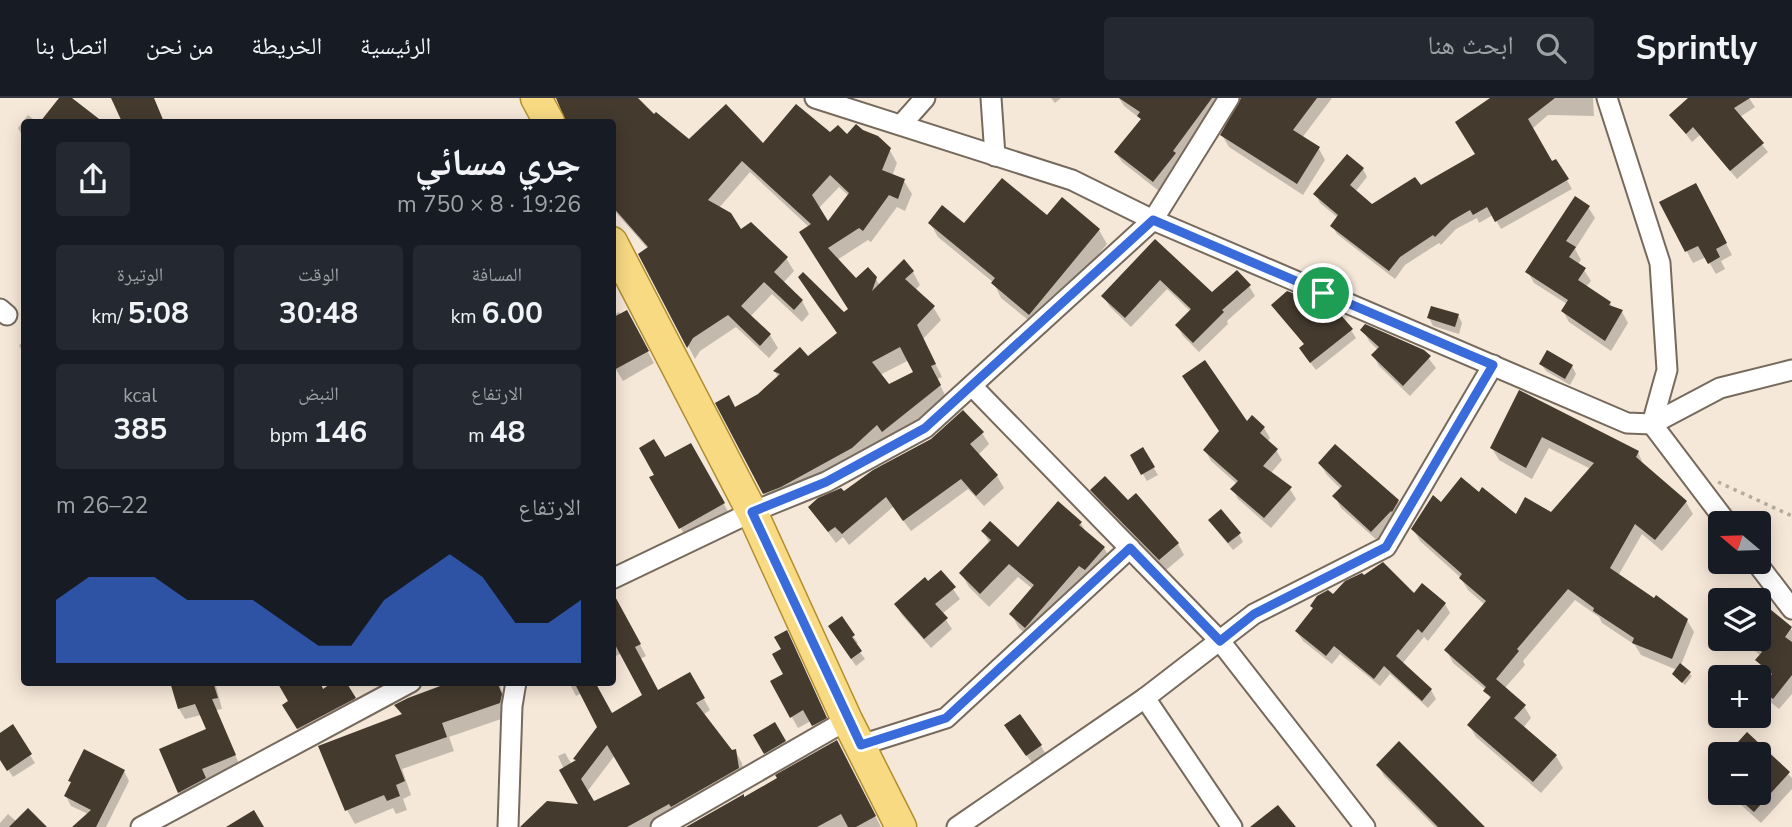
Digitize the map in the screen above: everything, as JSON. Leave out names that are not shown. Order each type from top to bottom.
[{"type":"main road","points":[[536,98],[547,119]]},
{"type":"main road","points":[[620,275],[752,512],[854,733],[901,827]]},
{"type":"street","points":[[816,98],[1072,180],[1153,220],[1627,423],[1651,424],[1720,388],[1792,370]]},
{"type":"street","points":[[901,125],[925,98]]},
{"type":"street","points":[[991,98],[995,156]]},
{"type":"street","points":[[616,577],[752,512],[826,482],[925,428],[1153,220],[1228,98]]},
{"type":"street","points":[[1607,98],[1660,263],[1667,370],[1651,424]]},
{"type":"street","points":[[957,827],[1146,698],[1254,614],[1386,547],[1493,365]]},
{"type":"street","points":[[972,386],[1220,641],[1365,827]]},
{"type":"street","points":[[1651,424],[1718,511]]},
{"type":"street","points":[[661,827],[854,733],[946,718],[1130,548]]},
{"type":"street","points":[[1765,574],[1792,609]]},
{"type":"street","points":[[141,827],[404,686]]},
{"type":"street","points":[[508,827],[512,706],[515,686]]},
{"type":"street","points":[[1146,698],[1232,827]]},
{"type":"path","points":[[1692,477],[1720,482],[1792,516]]},
{"type":"building","points":[[59,98],[72,98],[99,119],[42,119]]},
{"type":"building","points":[[111,98],[154,98],[163,119],[121,119]]},
{"type":"building","points":[[556,98],[638,98],[654,114],[656,112],[689,139],[726,104],[763,143],[796,104],[830,132],[838,125],[847,134],[856,124],[878,136],[891,148],[882,170],[905,179],[898,199],[889,195],[863,231],[859,228],[828,248],[856,278],[868,267],[877,277],[872,291],[904,259],[914,271],[905,279],[935,306],[917,325],[936,364],[931,366],[941,385],[882,432],[877,425],[852,448],[763,494],[715,403],[729,395],[735,407],[758,394],[780,374],[773,371],[800,347],[808,356],[837,333],[798,277],[803,272],[844,312],[848,309],[799,232],[811,224],[742,161],[708,200],[731,213],[741,229],[751,222],[788,257],[774,272],[803,300],[794,310],[764,282],[741,306],[771,334],[760,346],[728,315],[693,338],[687,348],[638,254],[648,247],[616,211],[616,119],[565,119]],"holes":[[[830,175],[849,193],[828,221],[812,195]],[[900,347],[913,372],[889,384],[872,362]]]},
{"type":"building","points":[[1119,98],[1212,98],[1173,151],[1176,153],[1153,182],[1114,152],[1141,119],[1137,116],[1140,112]]},
{"type":"building","points":[[1241,98],[1317,98],[1293,130],[1320,147],[1297,184],[1220,135]]},
{"type":"building","points":[[1490,98],[1555,98],[1528,119],[1552,161],[1556,159],[1569,179],[1495,222],[1487,207],[1473,215],[1470,210],[1451,221],[1435,237],[1433,235],[1400,257],[1389,271],[1330,226],[1338,215],[1313,194],[1347,154],[1364,168],[1350,185],[1372,204],[1415,177],[1421,185],[1475,154],[1455,122]]},
{"type":"building","points":[[1688,98],[1750,98],[1734,108],[1764,143],[1730,171],[1693,127],[1686,134],[1669,115]]},
{"type":"building","points":[[1002,178],[1047,215],[1062,197],[1100,229],[1029,315],[991,283],[995,278],[928,223],[942,205],[964,223]]},
{"type":"building","points":[[1696,183],[1727,243],[1716,249],[1720,257],[1708,264],[1698,246],[1685,252],[1659,202]]},
{"type":"building","points":[[1575,196],[1590,206],[1566,241],[1576,247],[1569,257],[1586,268],[1578,280],[1611,302],[1609,305],[1623,310],[1605,341],[1561,311],[1568,300],[1525,272]]},
{"type":"building","points":[[1155,239],[1212,292],[1237,270],[1251,285],[1222,310],[1224,312],[1193,343],[1175,325],[1191,309],[1160,280],[1125,318],[1101,296]]},
{"type":"building","points":[[1287,291],[1295,294],[1303,303],[1307,299],[1317,304],[1328,316],[1334,311],[1340,314],[1353,329],[1310,363],[1299,348],[1304,344],[1271,305]]},
{"type":"building","points":[[1431,306],[1459,314],[1455,327],[1427,318]]},
{"type":"building","points":[[627,310],[649,351],[616,369],[616,316]]},
{"type":"building","points":[[1365,324],[1424,350],[1431,356],[1403,386],[1371,355],[1379,347],[1360,330]]},
{"type":"building","points":[[1547,350],[1573,365],[1565,379],[1539,364]]},
{"type":"building","points":[[1205,360],[1247,421],[1252,415],[1265,427],[1260,433],[1278,449],[1263,466],[1292,487],[1264,518],[1230,489],[1238,481],[1203,450],[1219,431],[1182,376]]},
{"type":"building","points":[[1519,390],[1639,451],[1636,457],[1687,501],[1655,540],[1635,524],[1610,568],[1654,598],[1656,595],[1688,619],[1672,659],[1632,643],[1634,638],[1593,611],[1594,608],[1568,589],[1517,649],[1519,651],[1496,679],[1526,705],[1514,718],[1557,755],[1533,782],[1467,725],[1491,697],[1483,691],[1486,687],[1444,650],[1486,601],[1459,578],[1462,574],[1411,529],[1433,495],[1441,502],[1461,477],[1479,492],[1482,487],[1516,514],[1525,497],[1551,512],[1594,463],[1542,437],[1526,468],[1490,448]]},
{"type":"building","points":[[963,410],[984,432],[970,444],[998,475],[976,496],[961,479],[903,521],[886,497],[842,534],[835,527],[828,532],[808,507],[818,498],[841,488],[844,491],[873,470],[931,439]]},
{"type":"building","points":[[654,439],[665,457],[691,443],[725,503],[679,529],[649,477],[654,475],[639,448]]},
{"type":"building","points":[[1335,444],[1399,500],[1392,512],[1371,532],[1332,496],[1342,486],[1318,463]]},
{"type":"building","points":[[1143,447],[1155,467],[1141,475],[1130,455]]},
{"type":"building","points":[[1105,476],[1128,500],[1136,493],[1179,543],[1159,560],[1090,490]]},
{"type":"building","points":[[1058,501],[1082,522],[1079,525],[1105,547],[1085,570],[1079,566],[1025,628],[1009,614],[1034,585],[1009,564],[980,594],[959,573],[991,540],[981,531],[990,521],[1018,547]]},
{"type":"building","points":[[1221,509],[1241,533],[1228,543],[1208,520]]},
{"type":"building","points":[[1383,562],[1414,593],[1422,583],[1446,603],[1422,633],[1418,629],[1396,656],[1432,689],[1422,701],[1384,666],[1374,679],[1334,646],[1326,656],[1295,631],[1313,608],[1310,606],[1317,596],[1328,590],[1333,594],[1345,581],[1362,573],[1364,575]]},
{"type":"building","points":[[941,570],[956,587],[935,604],[948,618],[924,639],[894,604],[925,577],[928,581]]},
{"type":"building","points":[[616,598],[641,644],[635,647],[658,690],[690,672],[705,698],[696,703],[732,750],[736,749],[739,768],[671,807],[669,804],[627,827],[520,827],[547,801],[578,804],[559,770],[576,760],[573,759],[597,727],[576,686],[597,686],[612,713],[642,695],[616,646]],"holes":[[[607,745],[630,784],[594,801],[581,779]]]},
{"type":"building","points":[[1771,610],[1792,627],[1785,637],[1792,642],[1792,675],[1773,699],[1771,665],[1761,665],[1755,660],[1762,652],[1771,651]]},
{"type":"building","points":[[842,616],[862,651],[851,659],[828,626]]},
{"type":"building","points":[[787,630],[827,718],[812,726],[803,710],[790,718],[770,681],[783,674],[772,654],[781,649],[774,637]]},
{"type":"building","points":[[1680,663],[1691,672],[1682,683],[1672,674]]},
{"type":"building","points":[[171,686],[214,686],[218,698],[212,699],[236,755],[202,769],[206,778],[178,793],[159,749],[206,729],[195,704],[178,709]]},
{"type":"building","points":[[279,686],[322,686],[323,689],[327,686],[348,686],[356,698],[297,729],[282,705],[288,701]]},
{"type":"building","points":[[440,686],[499,686],[502,694],[500,703],[442,723],[447,737],[395,755],[405,781],[396,785],[400,796],[387,801],[384,795],[345,811],[318,746],[402,714],[394,705]]},
{"type":"building","points":[[1020,714],[1042,745],[1026,756],[1004,725]]},
{"type":"building","points":[[775,722],[786,741],[764,754],[753,735]]},
{"type":"building","points":[[13,724],[32,754],[7,771],[0,760],[0,733]]},
{"type":"building","points":[[1747,732],[1758,742],[1738,742]]},
{"type":"building","points":[[837,740],[876,816],[856,827],[848,827],[841,814],[817,827],[686,827],[777,778],[775,775]]},
{"type":"building","points":[[1399,741],[1485,827],[1438,827],[1376,765]]},
{"type":"building","points":[[84,749],[125,770],[96,827],[72,827],[91,810],[64,796],[71,782],[68,781]]},
{"type":"building","points":[[1771,754],[1790,772],[1771,793]]},
{"type":"building","points":[[1278,805],[1296,827],[1250,827]]},
{"type":"building","points":[[1746,805],[1760,805],[1754,812]]},
{"type":"building","points":[[28,808],[47,827],[9,827]]},
{"type":"building","points":[[254,810],[264,827],[226,827]]},
{"type":"route","points":[[1153,220],[1323,293],[1493,365],[1386,547],[1254,614],[1220,641],[1130,548],[946,718],[861,745],[752,512],[826,482],[925,428],[1153,220]]}]
